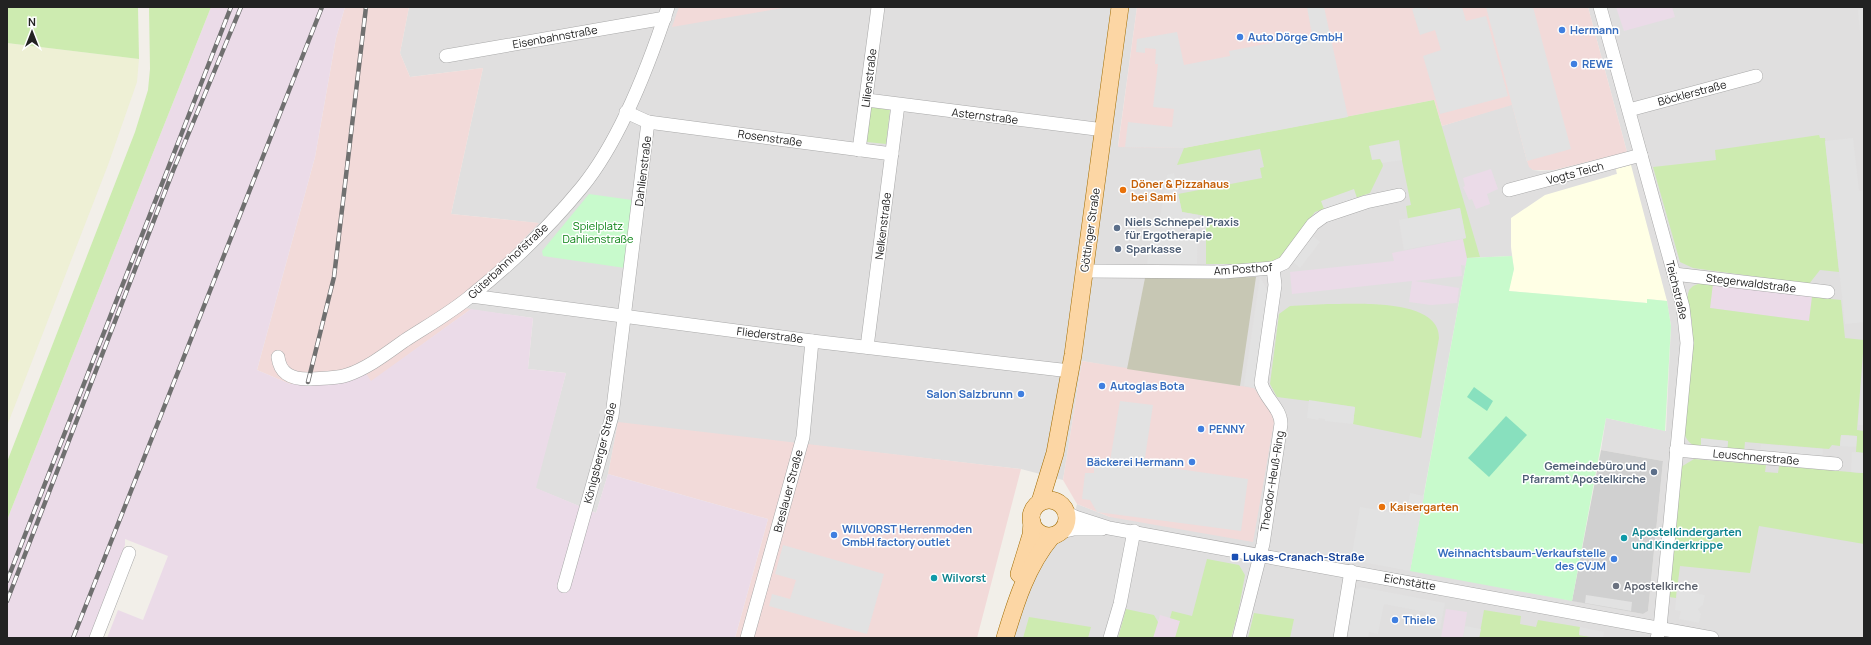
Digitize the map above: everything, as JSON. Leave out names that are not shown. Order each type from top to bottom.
[{"type":"main road","name":"Göttinger Straße","points":[[1005,638],[1016,598],[1019,571],[1031,536],[1032,513],[1040,502],[1045,481],[1055,453],[1070,371],[1085,271],[1120,7]]},
{"type":"main road","name":"Göttinger Straße","points":[[1016,598],[1039,553],[1067,520],[1055,482],[1055,453]]},
{"type":"main road","points":[[1040,502],[1049,500],[1062,507]]},
{"type":"main road","points":[[1032,522],[1039,533],[1056,534]]},
{"type":"street","name":"Lilienstraße","points":[[860,150],[878,7]]},
{"type":"street","name":"Teichstraße","points":[[1600,7],[1685,315],[1687,343],[1658,633]]},
{"type":"street","name":"Eisenbahnstraße","points":[[446,56],[666,13]]},
{"type":"street","name":"Güterbahnhofstraße","points":[[278,357],[279,364],[284,373],[296,378],[330,378],[348,375],[368,365],[472,296],[531,242],[583,186],[600,161],[626,112],[666,13]]},
{"type":"street","name":"Böcklerstraße","points":[[1629,110],[1756,76]]},
{"type":"street","name":"Asternstraße","points":[[866,100],[1104,130]]},
{"type":"street","name":"Nelkenstraße","points":[[868,347],[898,105]]},
{"type":"street","name":"Dahlienstraße","points":[[625,317],[648,122],[626,112]]},
{"type":"street","name":"Rosenstraße","points":[[648,122],[892,154]]},
{"type":"street","name":"Vogts Teich","points":[[1509,190],[1641,155]]},
{"type":"street","name":"Am Posthof","points":[[1085,271],[1224,272],[1273,268],[1284,263],[1314,224],[1324,216],[1366,202],[1399,195]]},
{"type":"street","name":"Theodor-Heuß-Ring","points":[[1259,556],[1263,544],[1281,424],[1280,413],[1265,394],[1261,383],[1275,285],[1273,268]]},
{"type":"street","name":"Stegerwaldstraße","points":[[1674,274],[1828,292]]},
{"type":"street","name":"Fliederstraße","points":[[472,296],[812,341],[1070,371]]},
{"type":"street","name":"Königsberger Straße","points":[[564,586],[612,416],[625,317]]},
{"type":"street","name":"Breslauer Straße","points":[[747,638],[803,437],[812,341]]},
{"type":"street","name":"Leuschnerstraße","points":[[1676,450],[1836,464]]},
{"type":"street","name":"Eichstätte","points":[[1062,507],[1075,517],[1108,528],[1259,556],[1351,571],[1658,633],[1712,638]]},
{"type":"street","name":"Eichstätte","points":[[1056,534],[1074,529],[1108,528]]},
{"type":"street","points":[[1110,638],[1120,604],[1134,532]]},
{"type":"street","points":[[96,638],[129,553]]},
{"type":"street","points":[[1239,638],[1259,556]]},
{"type":"street","points":[[1340,638],[1351,571]]},
{"type":"shaded area","points":[[211,7],[345,7],[336,38],[315,157],[257,370],[290,384],[343,382],[365,372],[371,381],[471,309],[533,318],[528,369],[566,373],[536,488],[596,513],[608,474],[768,519],[735,638],[107,638],[118,610],[143,620],[168,556],[125,539],[125,545],[89,638],[7,638],[7,520]]},
{"type":"shaded area","points":[[345,7],[409,7],[400,53],[410,77],[483,68],[451,214],[539,223],[459,307],[471,309],[371,382],[290,384],[257,370],[315,157],[336,38]]},
{"type":"shaded area","points":[[409,7],[1137,7],[1118,146],[1184,148],[1434,100],[1442,126],[1512,104],[1527,161],[1533,170],[1541,171],[1554,170],[1627,152],[1588,7],[1864,7],[1864,638],[1012,638],[1045,548],[1070,534],[1077,504],[1110,517],[1127,369],[1082,361],[1063,480],[1021,469],[618,423],[608,474],[596,513],[535,488],[566,373],[528,369],[533,318],[459,308],[538,223],[451,214],[483,68],[410,77],[400,53]],"holes":[[[1616,169],[1667,301],[1671,326],[1666,431],[1606,418],[1601,450],[1663,461],[1648,611],[1643,614],[1410,570],[1467,258],[1512,256],[1511,246],[1612,175],[1617,174]]]},
{"type":"shaded area","points":[[679,7],[789,7],[672,27]]},
{"type":"shaded area","points":[[1137,7],[1588,7],[1627,152],[1554,170],[1533,170],[1529,167],[1527,161],[1512,105],[1442,126],[1434,100],[1184,148],[1118,147]]},
{"type":"shaded area","points":[[1307,7],[1324,7],[1348,117],[1184,148],[1125,147],[1128,122],[1172,127],[1174,109],[1153,107],[1158,64],[1155,64],[1156,49],[1145,48],[1145,53],[1136,52],[1137,39],[1177,32],[1184,65],[1230,56],[1229,51],[1312,35]]},
{"type":"shaded area","points":[[1418,7],[1428,7],[1428,9],[1435,7],[1462,7],[1466,21],[1486,16],[1508,96],[1440,114],[1423,56],[1441,50],[1435,30],[1420,35],[1412,9]]},
{"type":"shaded area","points":[[1486,7],[1533,7],[1571,149],[1527,161]]},
{"type":"shaded area","points":[[1616,7],[1672,7],[1675,17],[1624,31]]},
{"type":"shaded area","points":[[1858,10],[1864,10],[1864,62],[1863,62]]},
{"type":"shaded area","points":[[7,43],[139,59],[137,82],[108,165],[7,426]]},
{"type":"shaded area","points":[[1853,138],[1859,191],[1864,190],[1864,322],[1845,324],[1825,141]]},
{"type":"shaded area","points":[[1399,140],[1402,160],[1382,163],[1380,159],[1372,160],[1369,146]]},
{"type":"shaded area","points":[[1631,165],[1667,301],[1648,299],[1647,303],[1508,291],[1514,269],[1511,246],[1511,218],[1545,195],[1617,174],[1616,169]]},
{"type":"shaded area","points":[[1491,169],[1498,189],[1487,194],[1490,204],[1476,209],[1472,199],[1469,200],[1463,187],[1465,186],[1463,178]]},
{"type":"shaded area","points":[[1174,173],[1182,212],[1198,215],[1197,264],[1147,264],[1152,231],[1149,231],[1152,217],[1160,218],[1167,175]]},
{"type":"shaded area","points":[[1354,189],[1357,198],[1324,209],[1321,201]]},
{"type":"shaded area","points":[[1460,208],[1466,238],[1404,250],[1399,220]]},
{"type":"shaded area","points":[[1313,236],[1320,242],[1300,268],[1293,262]]},
{"type":"shaded area","points":[[1463,239],[1467,266],[1461,265],[1462,276],[1415,281],[1459,288],[1457,303],[1431,305],[1409,302],[1412,281],[1292,294],[1290,272],[1394,261],[1392,253]]},
{"type":"shaded area","points":[[1256,277],[1240,386],[1127,369],[1145,278]]},
{"type":"shaded area","points":[[1260,277],[1268,291],[1254,388],[1244,386]]},
{"type":"shaded area","points":[[1713,283],[1812,297],[1809,321],[1710,308]]},
{"type":"shaded area","points":[[1082,361],[1254,388],[1271,412],[1274,422],[1253,542],[1110,517],[1077,504],[1063,480]]},
{"type":"shaded area","points":[[1863,366],[1864,425],[1858,425]]},
{"type":"shaded area","points":[[1309,400],[1355,407],[1353,424],[1325,421],[1325,419],[1319,418],[1318,420],[1307,418]]},
{"type":"shaded area","points":[[1120,401],[1153,405],[1144,464],[1248,479],[1241,531],[1097,512],[1090,500],[1082,499],[1085,473],[1094,473],[1094,465],[1098,466],[1099,460],[1110,461]]},
{"type":"shaded area","points":[[618,422],[1021,469],[977,638],[735,638],[768,519],[608,474]]},
{"type":"shaded area","points":[[1841,435],[1857,436],[1856,447],[1840,446]]},
{"type":"shaded area","points":[[1701,438],[1728,441],[1727,451],[1701,448]]},
{"type":"shaded area","points":[[1761,444],[1823,449],[1822,459],[1760,454]]},
{"type":"shaded area","points":[[1601,450],[1663,461],[1648,611],[1643,614],[1572,601]]},
{"type":"shaded area","points":[[1852,452],[1864,453],[1863,473],[1851,472]]},
{"type":"shaded area","points":[[1410,493],[1424,496],[1410,571],[1351,560],[1360,507],[1406,515]]},
{"type":"shaded area","points":[[783,545],[884,574],[867,634],[769,606],[772,594],[790,599],[796,580],[775,574]]},
{"type":"shaded area","points":[[1360,587],[1445,603],[1440,629],[1424,626],[1426,612],[1384,604],[1378,634],[1369,632],[1368,638],[1348,638],[1356,590]]},
{"type":"shaded area","points":[[1677,590],[1705,595],[1703,605],[1698,609],[1701,614],[1699,623],[1679,619],[1681,611],[1675,610]]},
{"type":"shaded area","points":[[1586,595],[1632,602],[1631,611],[1585,603]]},
{"type":"shaded area","points":[[1446,609],[1467,612],[1463,638],[1441,638]]},
{"type":"shaded area","points":[[1160,615],[1180,621],[1175,638],[1153,638]]},
{"type":"shaded area","points":[[1465,626],[1481,629],[1479,638],[1463,638]]},
{"type":"shaded area","points":[[1580,627],[1604,632],[1603,638],[1579,635]]},
{"type":"green space","points":[[7,7],[138,7],[139,59],[7,43]]},
{"type":"green space","points":[[149,7],[211,7],[7,520],[7,462],[135,132],[148,90],[150,69]]},
{"type":"green space","points":[[1434,100],[1480,257],[1467,258],[1463,239],[1466,238],[1460,208],[1408,219],[1406,206],[1411,205],[1398,141],[1381,159],[1383,166],[1370,193],[1315,212],[1278,261],[1260,264],[1206,264],[1206,216],[1182,212],[1178,194],[1262,178],[1260,168],[1264,167],[1260,149],[1177,165],[1184,148]]},
{"type":"green space","points":[[871,107],[890,110],[886,144],[867,142]]},
{"type":"green space","points":[[1819,135],[1820,138],[1825,138],[1839,272],[1820,270],[1809,284],[1693,268],[1680,262],[1653,167],[1716,160],[1715,150]]},
{"type":"green space","name":"Spielplatz Dahlienstraße","points":[[589,194],[632,200],[625,268],[543,256],[542,251]]},
{"type":"green space","points":[[1512,256],[1514,269],[1509,291],[1647,303],[1647,299],[1667,301],[1671,326],[1665,431],[1606,418],[1572,601],[1410,571],[1467,258]]},
{"type":"green space","points":[[1703,282],[1713,283],[1710,308],[1809,321],[1812,297],[1841,300],[1845,338],[1864,340],[1857,430],[1864,431],[1864,453],[1856,452],[1857,436],[1841,435],[1840,446],[1832,445],[1829,449],[1745,442],[1744,452],[1727,451],[1728,441],[1701,439],[1701,448],[1690,443],[1684,432],[1692,344],[1692,321],[1686,302],[1689,290],[1693,286]]},
{"type":"green space","points":[[1375,304],[1394,306],[1411,310],[1426,316],[1436,325],[1439,338],[1421,438],[1353,424],[1355,407],[1277,397],[1270,384],[1279,314],[1290,306]]},
{"type":"green space","points":[[1474,387],[1493,401],[1487,411],[1467,397]]},
{"type":"green space","points":[[1506,416],[1527,435],[1489,477],[1468,458]]},
{"type":"green space","points":[[1864,455],[1864,544],[1759,526],[1750,573],[1680,566],[1676,598],[1669,597],[1681,467],[1694,459],[1766,465],[1765,472],[1778,473],[1779,466],[1862,473]]},
{"type":"green space","points":[[1207,559],[1239,565],[1245,575],[1238,613],[1231,638],[1175,638],[1180,621],[1170,618],[1172,611],[1192,616]]},
{"type":"green space","points":[[1126,609],[1154,615],[1158,622],[1153,638],[1118,638]]},
{"type":"green space","points":[[1484,610],[1521,616],[1520,624],[1536,627],[1538,620],[1580,627],[1579,635],[1596,638],[1479,638]]},
{"type":"green space","points":[[1254,613],[1294,619],[1290,638],[1248,638]]},
{"type":"green space","points":[[1029,617],[1091,627],[1088,638],[1023,638]]},
{"type":"railway","points":[[7,581],[231,7]]},
{"type":"railway","points":[[7,601],[173,171],[241,7]]},
{"type":"railway","points":[[73,638],[322,7]]},
{"type":"railway","points":[[308,382],[334,277],[366,7]]},
{"type":"place","name":"Hermann","points":[[1562,30]]},
{"type":"place","name":"Auto Dörge GmbH","points":[[1240,37]]},
{"type":"place","name":"REWE","points":[[1574,64]]},
{"type":"place","name":"Döner & Pizzahaus bei Sami","points":[[1123,190]]},
{"type":"place","name":"Niels Schnepel Praxis für Ergotherapie","points":[[1117,228]]},
{"type":"place","name":"Sparkasse","points":[[1118,249]]},
{"type":"place","name":"Autoglas Bota","points":[[1102,386]]},
{"type":"place","name":"Salon Salzbrunn","points":[[1021,394]]},
{"type":"place","name":"PENNY","points":[[1201,429]]},
{"type":"place","name":"Bäckerei Hermann","points":[[1192,462]]},
{"type":"place","name":"Gemeindebüro und Pfarramt Apostelkirche","points":[[1654,472]]},
{"type":"place","name":"Kaisergarten","points":[[1382,507]]},
{"type":"place","name":"WILVORST Herrenmoden GmbH factory outlet","points":[[834,535]]},
{"type":"place","name":"Apostelkindergarten und Kinderkrippe","points":[[1624,538]]},
{"type":"place","name":"Lukas-Cranach-Straße","points":[[1235,557]]},
{"type":"place","name":"Weihnachtsbaum-Verkaufstelle des CVJM","points":[[1614,559]]},
{"type":"place","name":"Wilvorst","points":[[934,578]]},
{"type":"place","name":"Apostelkirche","points":[[1616,586]]},
{"type":"place","name":"Thiele","points":[[1395,620]]}]
